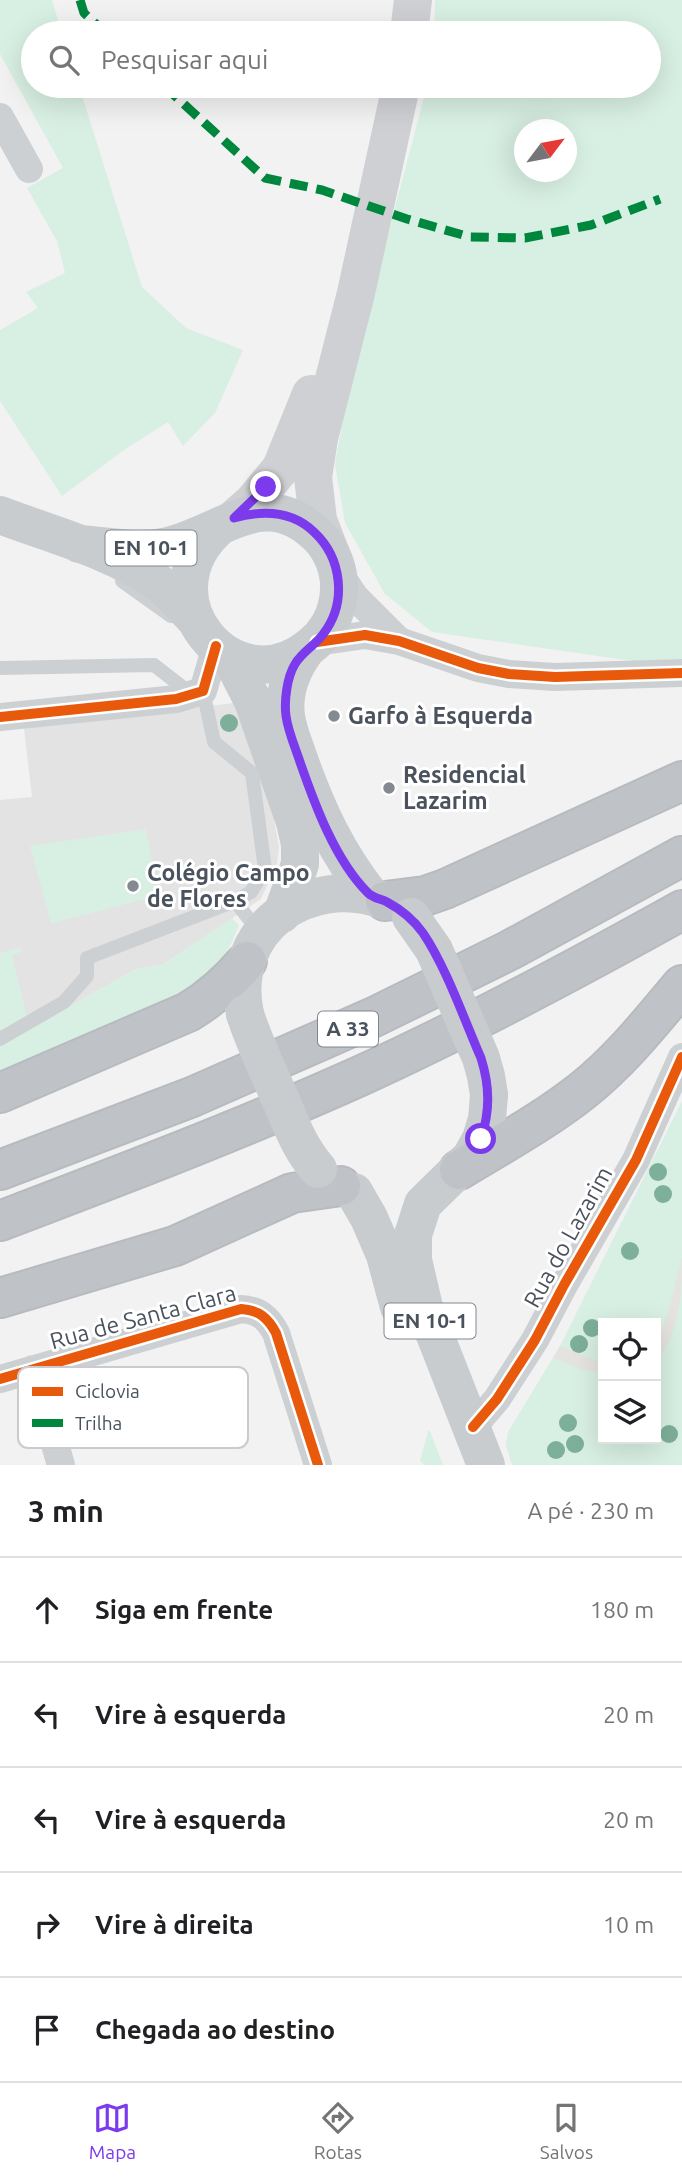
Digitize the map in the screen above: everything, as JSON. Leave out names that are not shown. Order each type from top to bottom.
[{"type":"highway","points":[[389,904],[445,889],[682,781]]},
{"type":"highway","name":"A 33","points":[[0,1170],[192,1097],[374,1017],[510,950],[682,856]]},
{"type":"highway","name":"A 33","points":[[0,1221],[224,1135],[362,1075],[533,993],[682,910]]},
{"type":"highway","points":[[0,1093],[188,1012],[207,1001],[228,982],[270,912]]},
{"type":"highway","points":[[453,1176],[547,1116],[582,1090],[639,1037],[682,985]]},
{"type":"highway","points":[[0,1298],[175,1246],[292,1193],[338,1182]]},
{"type":"main road","points":[[395,21],[398,0]]},
{"type":"main road","points":[[410,21],[413,0]]},
{"type":"main road","points":[[227,522],[253,502],[281,468],[314,386],[377,136],[384,98]]},
{"type":"main road","points":[[334,562],[318,520],[313,477],[318,439],[356,293],[398,98]]},
{"type":"main road","name":"EN 10-1","points":[[79,544],[142,550],[169,546],[251,513],[268,513],[284,515],[312,530],[323,541],[334,562],[339,585],[333,618],[325,633],[294,666],[286,697],[286,715],[318,811],[342,857],[434,950],[481,1058],[486,1076],[489,1096],[487,1119],[481,1139],[471,1157],[424,1205],[413,1235],[413,1260],[424,1307],[486,1465]]},
{"type":"main road","name":"EN 10-1","points":[[0,515],[79,544],[133,568],[161,585],[211,639]]},
{"type":"main road","name":"EN 10-1","points":[[227,522],[207,538],[197,552],[188,585],[189,602],[253,701],[295,822],[300,844],[300,864],[270,912],[242,990],[245,1014],[296,1136],[309,1159],[338,1182],[369,1218],[385,1255],[404,1324],[460,1465]]},
{"type":"main road","points":[[211,639],[247,662],[264,664],[282,662],[311,646]]},
{"type":"main road","points":[[270,912],[312,896],[335,892],[389,904]]},
{"type":"main road","name":"EN 10-1","points":[[338,1182],[367,1197],[386,1199],[412,1197],[453,1176]]},
{"type":"street","points":[[0,117],[29,169]]},
{"type":"street","points":[[334,562],[355,597],[399,641]]},
{"type":"street","points":[[311,646],[365,635],[399,641],[478,668],[509,674],[555,677],[682,673]]},
{"type":"street","points":[[0,717],[176,699],[196,693],[211,639]]},
{"type":"street","name":"Rua do Lazarim","points":[[473,1427],[497,1399],[535,1339],[636,1160],[682,1057]]},
{"type":"street","name":"Rua de Santa Clara","points":[[40,1367],[241,1309],[253,1309],[271,1323],[276,1333],[318,1465]]},
{"type":"street","name":"Rua de Santa Clara","points":[[0,1378],[18,1373]]},
{"type":"street","points":[[56,1448],[61,1465]]},
{"type":"lane","points":[[0,668],[154,665],[196,693],[214,742],[252,773],[270,912]]},
{"type":"lane","points":[[0,1039],[64,1002],[88,976],[87,958],[235,901],[251,892],[270,912]]},
{"type":"lane","points":[[235,901],[270,912]]},
{"type":"shaded area","name":"Colégio Campo de Flores","points":[[234,703],[272,809],[279,847],[277,864],[261,899],[162,965],[136,969],[0,1046],[0,800],[32,797],[24,728]]},
{"type":"green space","points":[[0,0],[52,0],[58,21],[21,21],[21,92],[0,54]]},
{"type":"green space","points":[[435,0],[682,0],[682,659],[633,661],[432,632],[385,594],[345,523],[335,464],[351,374],[424,98],[661,98],[661,21],[434,21]]},
{"type":"green space","points":[[24,98],[83,98],[142,287],[186,328],[243,350],[215,413],[183,446],[168,422],[124,450],[62,496],[0,401],[0,330],[38,308],[26,292],[65,273],[57,241],[27,188],[63,168]]},
{"type":"green space","points":[[146,829],[158,896],[51,923],[30,846]]},
{"type":"green space","points":[[232,918],[239,925],[225,955],[208,977],[190,992],[0,1074],[0,1046],[136,969],[162,965]]},
{"type":"green space","points":[[20,947],[21,952],[12,955],[27,1017],[0,1030],[0,950],[1,953]]},
{"type":"green space","points":[[682,1101],[682,1465],[512,1465],[506,1445],[508,1432],[560,1346]]},
{"type":"green space","points":[[428,1431],[443,1465],[424,1465],[420,1461]]},
{"type":"sand","points":[[682,1257],[678,1312],[675,1326],[661,1355],[661,1331]]},
{"type":"sand","points":[[560,1346],[598,1361],[598,1373],[581,1369],[553,1358]]},
{"type":"marked path","points":[[80,0],[84,13],[93,21]]},
{"type":"marked path","points":[[177,98],[265,178],[322,190],[470,237],[525,238],[591,225],[660,199]]},
{"type":"cycle path","points":[[317,642],[365,635],[399,641],[478,668],[509,674],[555,677],[682,673]]},
{"type":"cycle path","points":[[0,717],[176,699],[203,691],[216,646]]},
{"type":"cycle path","points":[[473,1427],[497,1399],[535,1340],[636,1160],[682,1057]]},
{"type":"cycle path","points":[[41,1367],[241,1309],[253,1311],[266,1319],[276,1333],[318,1465]]},
{"type":"cycle path","points":[[0,1379],[18,1374]]},
{"type":"place","name":"Garfo à Esquerda","points":[[334,716]]},
{"type":"place","name":"Residencial Lazarim","points":[[389,788]]},
{"type":"place","name":"Colégio Campo de Flores","points":[[133,886]]},
{"type":"route","points":[[266,487],[234,518],[251,513],[268,513],[284,515],[298,521],[323,541],[337,569],[339,585],[333,618],[325,633],[306,650],[294,666],[290,680],[286,715],[295,746],[318,811],[342,857],[370,895],[411,917],[434,950],[481,1058],[486,1076],[489,1096],[487,1119],[481,1139]]}]
